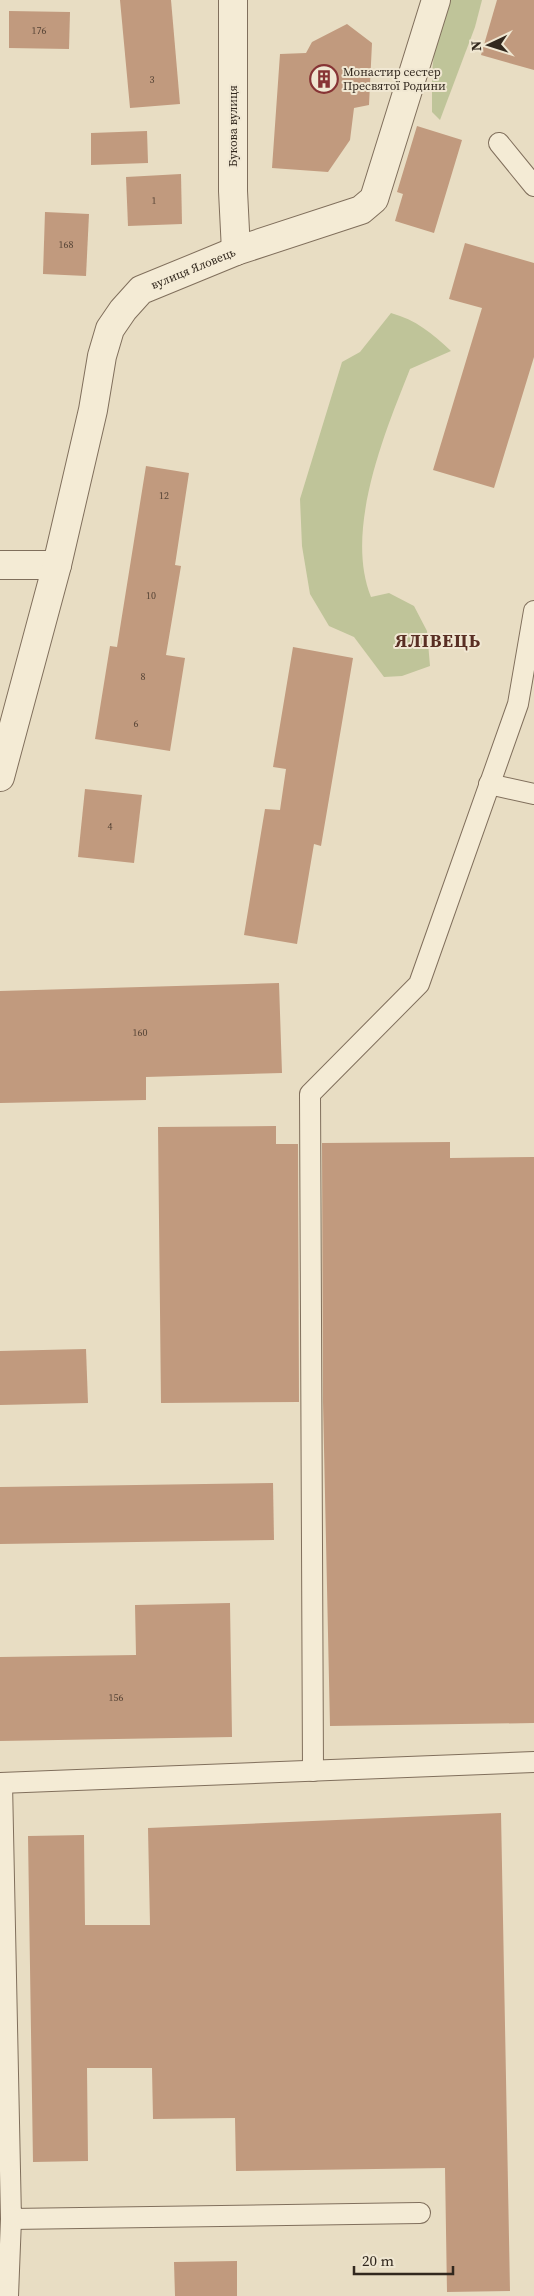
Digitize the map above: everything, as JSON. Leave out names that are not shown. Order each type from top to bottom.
[{"type":"street","name":"Букова вулиця","points":[[233,0],[233,191],[236,251]]},
{"type":"street","name":"вулиця Яловець","points":[[0,777],[57,565],[93,410],[102,356],[110,329],[123,310],[141,290],[236,251],[361,210],[374,199],[436,0]]},
{"type":"street","points":[[0,566],[57,565]]},
{"type":"lane","points":[[499,143],[534,186]]},
{"type":"lane","points":[[313,1771],[310,1094],[419,984],[518,704],[534,611]]},
{"type":"lane","points":[[489,784],[534,794]]},
{"type":"lane","points":[[8,2296],[11,2219],[1,1783],[534,1762]]},
{"type":"lane","points":[[11,2219],[420,2213]]},
{"type":"green space","points":[[440,0],[482,0],[475,27],[440,120],[432,112],[432,72]]},
{"type":"green space","points":[[391,313],[408,319],[423,328],[451,351],[410,369],[390,422],[371,482],[362,542],[364,571],[371,597],[389,593],[414,606],[427,631],[430,666],[402,676],[384,677],[354,637],[329,626],[310,594],[302,546],[300,499],[342,362],[360,352]]},
{"type":"building","points":[[120,0],[171,0],[180,104],[130,108]]},
{"type":"building","points":[[497,0],[534,0],[534,70],[481,55]]},
{"type":"building","points":[[9,11],[70,12],[69,49],[9,48]]},
{"type":"building","name":"Монастир сестер Пресвятої Родини","points":[[347,24],[372,43],[369,105],[354,108],[350,140],[328,172],[272,168],[280,54],[306,53],[312,42]]},
{"type":"building","points":[[417,126],[462,140],[434,233],[395,221],[403,194],[397,192]]},
{"type":"building","points":[[147,131],[148,163],[91,165],[91,133]]},
{"type":"building","points":[[181,174],[182,224],[128,226],[126,177]]},
{"type":"building","points":[[45,212],[89,214],[86,276],[43,274]]},
{"type":"building","points":[[465,243],[534,263],[534,357],[494,488],[433,470],[482,308],[449,299]]},
{"type":"building","points":[[146,466],[189,473],[175,565],[181,566],[166,655],[185,658],[170,751],[95,739],[110,646],[117,647]]},
{"type":"building","points":[[293,647],[353,658],[321,846],[314,844],[297,944],[244,935],[265,809],[280,810],[286,769],[273,767]]},
{"type":"building","points":[[85,789],[142,795],[134,863],[78,857]]},
{"type":"building","points":[[279,983],[282,1073],[146,1077],[146,1100],[0,1103],[0,991]]},
{"type":"building","points":[[276,1126],[276,1144],[298,1144],[299,1402],[161,1403],[158,1127]]},
{"type":"building","points":[[450,1142],[450,1158],[534,1157],[534,1723],[330,1726],[323,1402],[322,1143]]},
{"type":"building","points":[[86,1349],[88,1403],[0,1405],[0,1351]]},
{"type":"building","points":[[273,1483],[274,1540],[0,1544],[0,1487]]},
{"type":"building","points":[[230,1603],[232,1737],[0,1741],[0,1657],[136,1655],[135,1605]]},
{"type":"building","points":[[501,1813],[510,2291],[447,2292],[445,2168],[236,2171],[235,2118],[153,2119],[152,2068],[87,2068],[88,2161],[33,2162],[28,1836],[84,1835],[85,1925],[150,1925],[148,1828]]},
{"type":"building","points":[[237,2261],[237,2296],[175,2296],[174,2262]]},
{"type":"place","name":"Монастир сестер Пресвятої Родини","points":[[324,79]]},
{"type":"district","name":"ЯЛІВЕЦЬ","points":[[438,641]]}]
